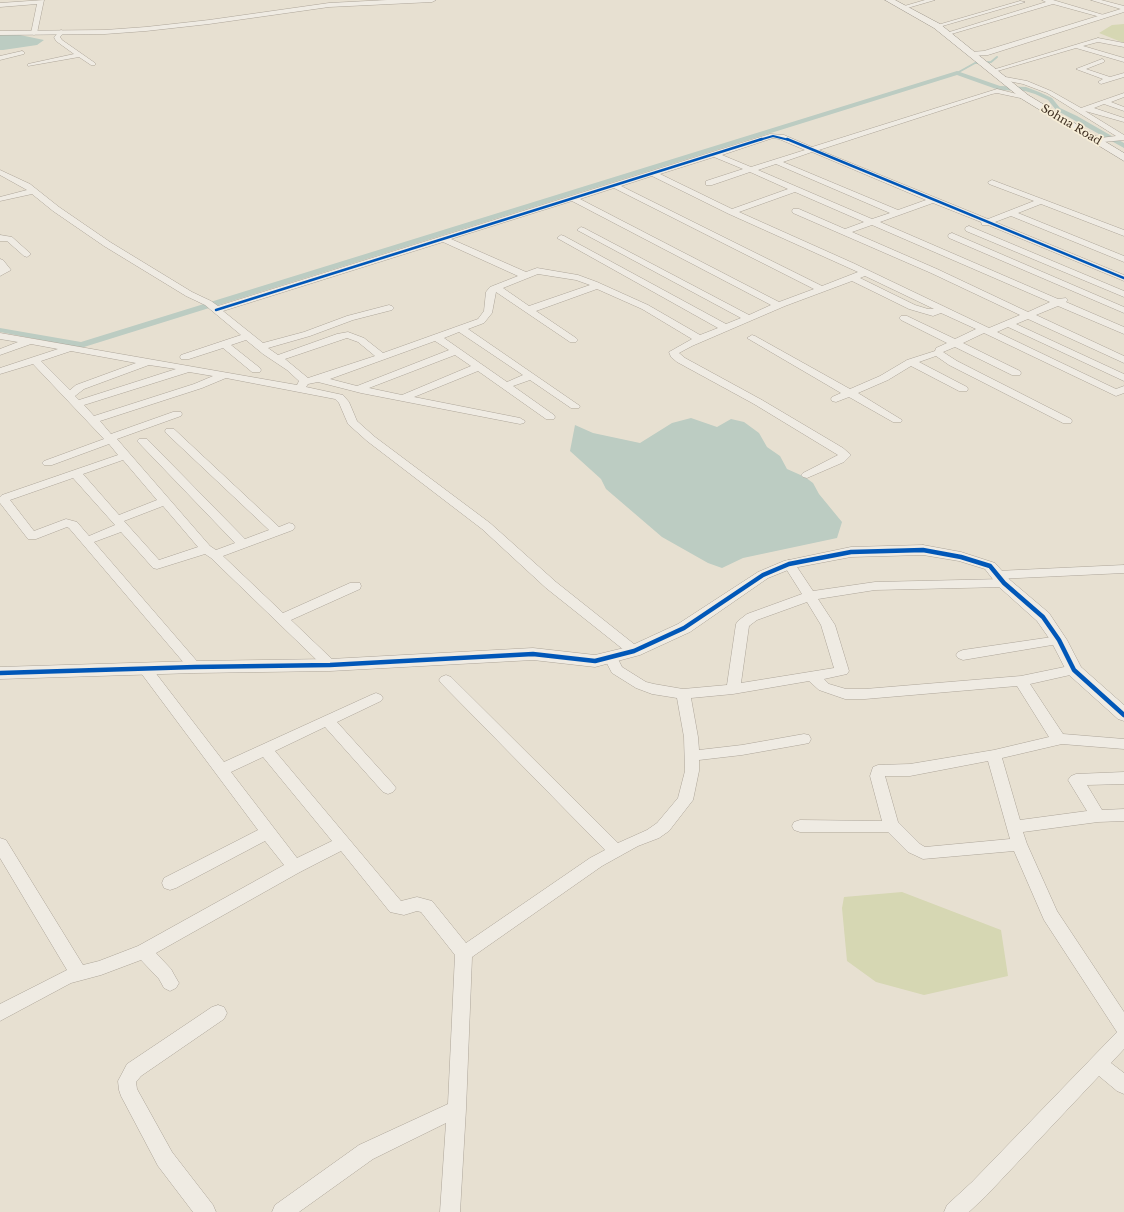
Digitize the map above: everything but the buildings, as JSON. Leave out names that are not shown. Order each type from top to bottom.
[{"type":"main road","name":"Sohna Road","points":[[889,0],[932,21],[1021,95],[1101,140],[1124,158]]},
{"type":"street","points":[[0,33],[146,29],[209,22],[337,4],[432,0]]},
{"type":"street","points":[[904,7],[932,0]]},
{"type":"street","points":[[932,21],[1030,0]]},
{"type":"street","points":[[1045,0],[1053,5],[1094,20]]},
{"type":"street","points":[[1094,0],[1122,10]]},
{"type":"street","points":[[0,5],[40,1],[34,32]]},
{"type":"street","points":[[1087,4],[1122,10]]},
{"type":"street","points":[[946,34],[1053,5],[1104,16]]},
{"type":"street","points":[[971,54],[985,53],[1122,10]]},
{"type":"street","points":[[62,32],[57,37],[58,40],[93,64]]},
{"type":"street","points":[[992,71],[1098,40],[1124,45]]},
{"type":"street","points":[[1075,46],[1124,60]]},
{"type":"street","points":[[0,58],[22,53]]},
{"type":"street","points":[[1113,57],[1124,53]]},
{"type":"street","points":[[30,65],[80,55]]},
{"type":"street","points":[[1102,61],[1079,69],[1100,80],[1110,79],[1124,74]]},
{"type":"street","points":[[1100,80],[1124,68]]},
{"type":"street","points":[[1003,80],[1025,82],[1049,92],[1121,137]]},
{"type":"street","points":[[709,183],[991,92],[997,91],[1021,95]]},
{"type":"street","points":[[1079,110],[1122,97]]},
{"type":"street","points":[[1104,102],[1124,108]]},
{"type":"street","points":[[1087,108],[1124,120]]},
{"type":"street","points":[[213,308],[443,239],[770,136],[778,136],[812,149],[1121,277]]},
{"type":"street","points":[[1101,140],[1121,137]]},
{"type":"street","points":[[714,154],[1124,331]]},
{"type":"street","points":[[775,161],[898,213]]},
{"type":"street","points":[[0,172],[33,191],[56,209],[107,244],[213,308],[261,347],[291,368],[304,380],[303,385]]},
{"type":"street","points":[[652,173],[732,212],[941,309],[1116,394],[1124,390]]},
{"type":"street","points":[[992,182],[1124,233]]},
{"type":"street","points":[[613,186],[821,289]]},
{"type":"street","points":[[732,212],[796,189]]},
{"type":"street","points":[[0,199],[33,191]]},
{"type":"street","points":[[572,198],[778,306]]},
{"type":"street","points":[[845,232],[933,200]]},
{"type":"street","points":[[926,245],[969,230],[1041,201]]},
{"type":"street","points":[[796,211],[934,271],[1124,360]]},
{"type":"street","points":[[1011,213],[1124,259]]},
{"type":"street","points":[[581,230],[748,318]]},
{"type":"street","points":[[969,230],[1124,294]]},
{"type":"street","points":[[0,238],[9,239],[27,254]]},
{"type":"street","points":[[560,238],[726,328]]},
{"type":"street","points":[[946,238],[1124,310]]},
{"type":"street","points":[[443,239],[524,276]]},
{"type":"street","points":[[0,262],[6,270],[0,273]]},
{"type":"street","points":[[303,385],[481,321],[489,311],[491,292],[496,288],[532,272],[543,270],[578,278],[645,307],[700,339]]},
{"type":"street","points":[[808,475],[840,460],[845,455],[792,422],[674,355],[674,352],[677,349],[748,318],[864,273]]},
{"type":"street","points":[[851,277],[912,307],[926,312],[933,313],[941,309]]},
{"type":"street","points":[[836,399],[884,378],[911,362],[928,355],[938,353],[940,350],[955,343],[1008,324],[1099,284],[1121,277]]},
{"type":"street","points":[[528,310],[597,286]]},
{"type":"street","points":[[496,288],[572,340]]},
{"type":"street","points":[[261,347],[307,334],[350,318],[389,308]]},
{"type":"street","points":[[904,318],[1016,374]]},
{"type":"street","points":[[1008,324],[1124,378]]},
{"type":"street","points":[[461,329],[575,406]]},
{"type":"street","points":[[277,358],[340,336],[348,335],[361,340],[381,356]]},
{"type":"street","points":[[0,336],[224,375],[303,385],[339,397],[344,402],[352,422],[371,439],[486,526],[551,584],[634,651]]},
{"type":"street","points":[[185,357],[248,336]]},
{"type":"street","points":[[436,337],[550,417]]},
{"type":"street","points":[[752,338],[897,420]]},
{"type":"street","points":[[0,352],[30,342]]},
{"type":"street","points":[[224,344],[256,370]]},
{"type":"street","points":[[0,371],[70,349]]},
{"type":"street","points":[[358,389],[456,351]]},
{"type":"street","points":[[938,353],[953,363],[1067,421]]},
{"type":"street","points":[[35,360],[93,420],[211,552],[330,665]]},
{"type":"street","points":[[70,395],[80,387],[147,362]]},
{"type":"street","points":[[911,362],[963,389]]},
{"type":"street","points":[[403,398],[478,367]]},
{"type":"street","points":[[78,404],[188,369]]},
{"type":"street","points":[[93,420],[224,375]]},
{"type":"street","points":[[505,386],[531,376]]},
{"type":"street","points":[[319,378],[358,389],[520,420]]},
{"type":"street","points":[[48,463],[177,414]]},
{"type":"street","points":[[170,431],[277,531]]},
{"type":"street","points":[[143,441],[242,543]]},
{"type":"street","points":[[125,456],[6,497],[4,500],[30,535],[36,536],[70,523],[195,667]]},
{"type":"street","points":[[75,473],[158,566],[242,543],[290,527]]},
{"type":"street","points":[[86,541],[165,501]]},
{"type":"street","points":[[0,673],[146,670],[195,667],[330,665],[533,654],[596,661],[634,651],[684,628],[763,575],[789,564],[851,552],[922,550],[961,557],[990,566],[1001,579],[1044,617],[1059,640],[1074,670],[1124,714]]},
{"type":"street","points":[[611,658],[618,670],[641,685],[652,689],[683,694],[733,689],[842,671],[828,625],[789,564]]},
{"type":"street","points":[[733,689],[743,624],[752,617],[810,596],[889,584],[1001,579],[1043,572],[1124,569]]},
{"type":"street","points":[[281,619],[355,586]]},
{"type":"street","points":[[963,655],[1059,640]]},
{"type":"street","points":[[146,670],[294,867]]},
{"type":"street","points":[[812,676],[824,687],[845,694],[865,694],[1021,681],[1074,670]]},
{"type":"street","points":[[446,680],[616,851]]},
{"type":"street","points":[[1021,681],[1059,740]]},
{"type":"street","points":[[464,953],[596,862],[663,827],[685,800],[692,771],[691,737],[683,694]]},
{"type":"street","points":[[221,770],[376,698]]},
{"type":"street","points":[[327,720],[388,788]]},
{"type":"street","points":[[691,756],[742,750],[804,739]]},
{"type":"street","points":[[1019,844],[923,853],[914,848],[892,825],[877,776],[878,771],[910,770],[994,755],[1059,740],[1124,744]]},
{"type":"street","points":[[265,749],[396,907],[404,908],[417,904],[426,906],[464,953],[457,1109],[450,1212]]},
{"type":"street","points":[[994,755],[1019,844],[1050,915],[1124,1027]]},
{"type":"street","points":[[1098,816],[1076,780],[1124,778]]},
{"type":"street","points":[[1014,827],[1098,816],[1124,815]]},
{"type":"street","points":[[800,826],[886,827],[892,825]]},
{"type":"street","points":[[170,883],[268,832]]},
{"type":"street","points":[[0,1013],[68,977],[101,968],[144,951],[294,867],[343,843]]},
{"type":"street","points":[[0,844],[79,974]]},
{"type":"street","points":[[144,951],[165,974],[170,983]]},
{"type":"street","points":[[206,1212],[165,1159],[128,1090],[127,1081],[134,1070],[218,1012]]},
{"type":"street","points":[[954,1212],[979,1189],[1124,1037]]},
{"type":"street","points":[[1099,1064],[1124,1085]]},
{"type":"street","points":[[282,1212],[366,1152],[457,1109]]},
{"type":"green space","points":[[1124,24],[1124,43],[1099,33],[1112,25]]},
{"type":"green space","points":[[902,892],[1001,930],[1008,976],[924,995],[876,982],[847,961],[842,908],[844,897]]},
{"type":"shaded area","points":[[0,35],[20,35],[44,40],[37,45],[0,50]]},
{"type":"shaded area","points":[[691,418],[717,427],[731,419],[744,422],[759,433],[767,447],[780,456],[787,469],[805,477],[813,483],[819,494],[842,522],[837,538],[743,558],[722,568],[708,563],[662,537],[606,489],[601,479],[570,451],[575,425],[593,433],[640,443],[672,423]]},
{"type":"waterway","points":[[957,73],[975,63],[991,62],[997,57]]},
{"type":"waterway","points":[[0,330],[81,345],[957,73],[999,88],[1026,89],[1037,93],[1050,99],[1058,109],[1075,117],[1124,146]]},
{"type":"cycle path","points":[[216,310],[773,136],[781,137],[1124,278]]},
{"type":"cycle path","points":[[0,673],[195,667],[330,665],[533,654],[595,661],[634,651],[684,628],[763,575],[789,564],[851,552],[923,550],[961,557],[990,566],[1004,583],[1043,617],[1059,640],[1074,670],[1124,715]]}]
